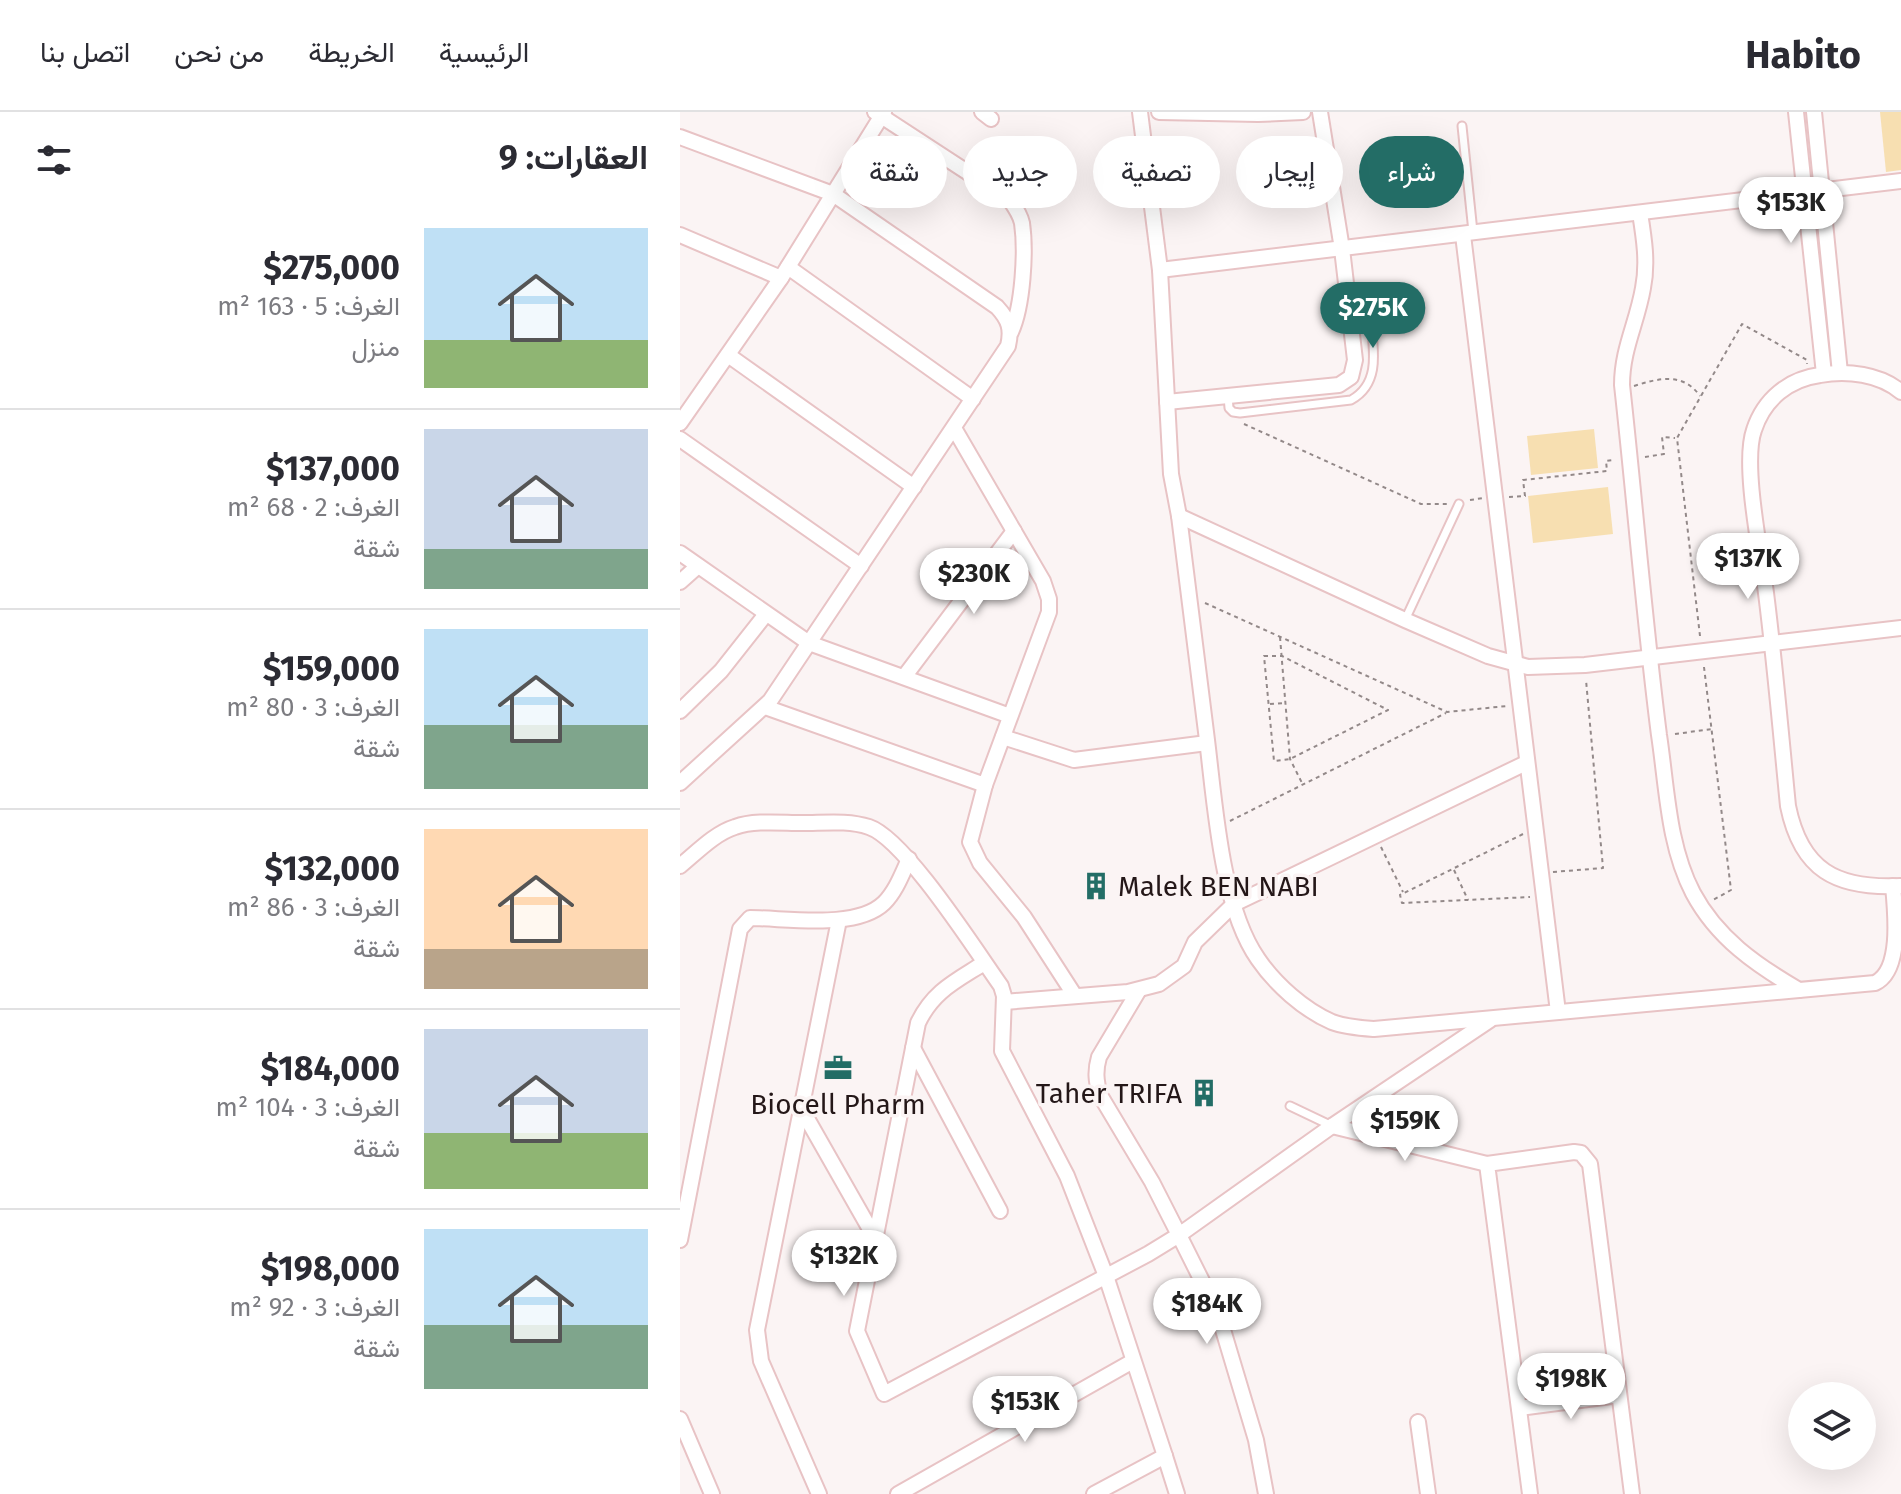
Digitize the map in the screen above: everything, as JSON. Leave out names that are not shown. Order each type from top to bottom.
[{"type":"street","points":[[1140,112],[1160,270],[1171,474],[1218,827],[1234,904],[1245,936],[1258,959],[1291,994],[1332,1022],[1374,1029],[1800,991],[1890,978],[1898,963],[1900,946],[1897,886],[1877,887],[1840,878],[1816,866],[1803,852],[1793,831],[1750,443],[1759,418],[1773,397],[1786,386],[1816,375],[1840,373],[1876,378],[1901,392]]},
{"type":"street","points":[[1159,112],[1303,112]]},
{"type":"street","points":[[1167,402],[1346,382],[1355,370],[1342,249],[1320,112]]},
{"type":"street","points":[[1796,112],[1805,191],[1816,375]]},
{"type":"street","points":[[1814,112],[1840,373]]},
{"type":"street","points":[[680,423],[784,272],[880,113],[1010,200],[1017,210],[1022,223],[1022,298],[1008,346],[765,707],[680,783]]},
{"type":"street","points":[[680,137],[833,194],[997,307],[1007,318],[1011,332]]},
{"type":"street","points":[[1160,270],[1901,181]]},
{"type":"street","points":[[1640,213],[1645,273],[1643,291],[1626,345],[1622,390],[1649,658],[1673,834],[1681,865],[1702,907],[1728,940],[1756,965],[1800,991]]},
{"type":"street","points":[[1468,234],[1526,763],[1558,1012]]},
{"type":"street","points":[[681,237],[784,272],[973,399]]},
{"type":"street","points":[[728,355],[914,487]]},
{"type":"street","points":[[954,428],[1043,581],[1049,599],[1049,612],[985,785],[970,842],[980,863],[1024,917],[1075,996]]},
{"type":"street","points":[[680,439],[861,566]]},
{"type":"street","points":[[1179,516],[1405,620],[1488,656],[1516,664],[1542,668],[1585,665],[1901,628]]},
{"type":"street","points":[[904,677],[1014,531]]},
{"type":"street","points":[[680,553],[809,643],[1010,716]]},
{"type":"street","points":[[680,582],[698,566]]},
{"type":"street","points":[[680,711],[721,671],[766,614]]},
{"type":"street","points":[[765,707],[985,785]]},
{"type":"street","points":[[1003,737],[1074,760],[1207,743]]},
{"type":"street","points":[[1004,1002],[1139,990],[1159,984],[1184,966],[1195,942],[1234,904],[1526,763]]},
{"type":"street","points":[[680,866],[724,832],[736,826],[758,823],[862,825],[889,837],[909,859],[1001,986],[1004,1002],[1002,1051],[1067,1176],[1106,1276],[1177,1494]]},
{"type":"street","points":[[680,1240],[740,929],[750,918],[839,920],[862,917],[887,900],[909,859]]},
{"type":"street","points":[[819,1494],[761,1361],[757,1330],[839,920]]},
{"type":"street","points":[[984,963],[936,994],[918,1023],[857,1331],[884,1394],[1179,1235],[1332,1126],[1492,1018]]},
{"type":"street","points":[[1139,990],[1099,1057],[1095,1069],[1096,1081],[1100,1095],[1179,1235],[1218,1313],[1256,1440],[1266,1494]]},
{"type":"street","points":[[913,1048],[1000,1211]]},
{"type":"street","points":[[801,1108],[875,1238]]},
{"type":"street","points":[[1332,1126],[1487,1164],[1574,1152],[1587,1158],[1632,1494]]},
{"type":"street","points":[[1487,1164],[1530,1494]]},
{"type":"street","points":[[898,1494],[1133,1361]]},
{"type":"street","points":[[1519,1408],[1619,1395]]},
{"type":"street","points":[[680,1419],[712,1494]]},
{"type":"street","points":[[1418,1422],[1428,1494]]},
{"type":"street","points":[[1094,1494],[1165,1456]]},
{"type":"lane","points":[[1462,126],[1468,234]]},
{"type":"lane","points":[[1228,396],[1229,408],[1233,412],[1351,400],[1361,394],[1370,383],[1373,368],[1371,323],[1362,315],[1350,316]]},
{"type":"lane","points":[[1405,620],[1459,504]]},
{"type":"lane","points":[[1290,1106],[1332,1126]]},
{"type":"path","points":[[1622,390],[1655,379],[1677,379],[1688,384],[1701,397],[1742,324],[1807,360],[1816,375]]},
{"type":"path","points":[[1233,412],[1237,421],[1421,504],[1459,504],[1474,498],[1525,496],[1523,480],[1607,471],[1606,461],[1664,454],[1662,437],[1677,438]]},
{"type":"path","points":[[1189,596],[1447,712]]},
{"type":"path","points":[[1280,637],[1290,759],[1303,784]]},
{"type":"path","points":[[1264,656],[1282,656],[1388,710],[1290,759],[1274,761],[1264,656]]},
{"type":"path","points":[[1540,873],[1603,868],[1585,665]]},
{"type":"path","points":[[1269,704],[1286,703]]},
{"type":"path","points":[[1218,827],[1447,712],[1521,705]]},
{"type":"path","points":[[1660,736],[1713,729]]},
{"type":"path","points":[[1535,828],[1400,895],[1402,903],[1543,897]]},
{"type":"path","points":[[1375,836],[1403,893]]},
{"type":"path","points":[[1453,868],[1468,900]]},
{"type":"path","points":[[1702,907],[1731,890]]},
{"type":"shaded area","points":[[1880,112],[1901,112],[1901,170],[1886,172]]},
{"type":"shaded area","points":[[1594,429],[1598,468],[1531,475],[1527,436]]},
{"type":"shaded area","points":[[1608,487],[1613,534],[1533,543],[1528,496]]},
{"type":"place","name":"Malek BEN NABI","points":[[1096,886]]},
{"type":"place","name":"Biocell Pharm","points":[[838,1068]]},
{"type":"place","name":"Taher TRIFA","points":[[1204,1093]]}]
